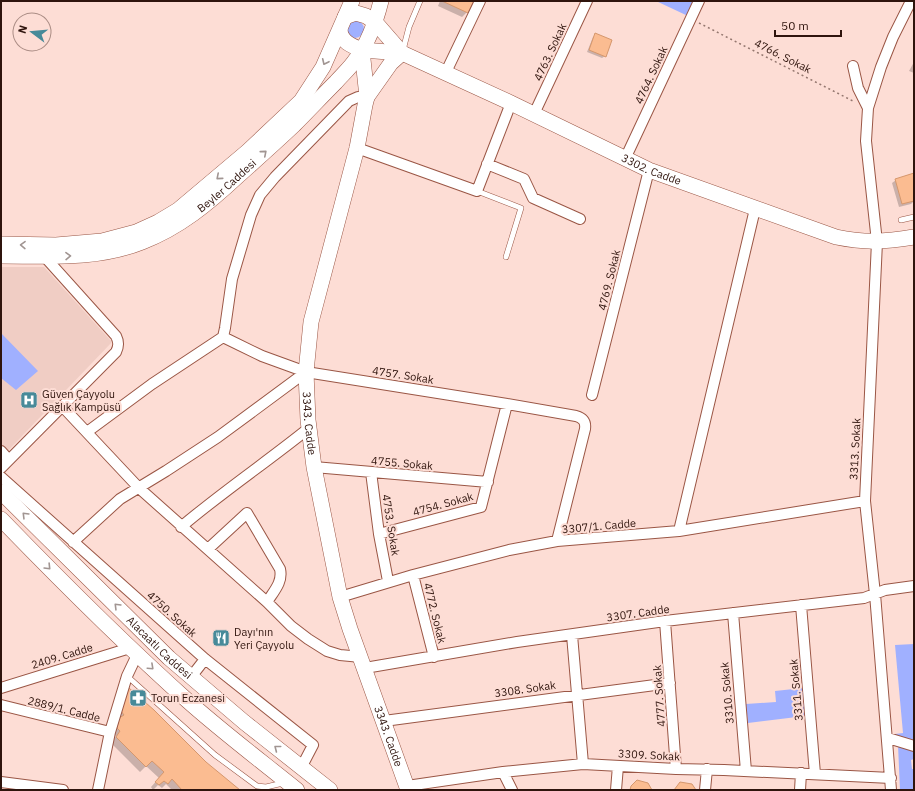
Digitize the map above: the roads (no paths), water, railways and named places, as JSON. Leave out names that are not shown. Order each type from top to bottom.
[{"type":"main road","name":"Beyler Caddesi","points":[[1,244],[56,245],[102,242],[136,232],[168,216],[196,196],[243,156],[301,101],[318,77],[352,1]]},
{"type":"main road","name":"Beyler Caddesi","points":[[1,256],[75,256],[97,254],[141,243],[162,234],[183,222],[221,192],[272,146],[350,68],[362,50],[375,22],[381,1]]},
{"type":"main road","points":[[362,50],[344,40],[342,37],[342,23],[356,13],[366,16],[375,22]]},
{"type":"main road","name":"3302. Cadde","points":[[375,22],[402,53]]},
{"type":"main road","name":"3302. Cadde","points":[[362,50],[402,53],[446,72],[649,170],[836,237],[856,241],[877,242],[914,237]]},
{"type":"main road","name":"3343. Cadde","points":[[362,50],[366,97],[357,148],[311,322],[306,372],[309,428],[314,467],[340,597],[407,788]]},
{"type":"main road","points":[[366,97],[391,63],[402,53]]},
{"type":"main road","name":"Alacaatlı Caddesi","points":[[1,492],[170,658],[244,722],[330,790]]},
{"type":"main road","name":"Alacaatlı Caddesi","points":[[1,519],[92,612],[134,651],[205,716],[292,786]]},
{"type":"street","points":[[446,72],[480,1]]},
{"type":"street","name":"4763. Sokak","points":[[534,114],[587,1]]},
{"type":"street","name":"4764. Sokak","points":[[625,159],[699,1]]},
{"type":"street","points":[[868,108],[886,55],[911,4]]},
{"type":"street","points":[[853,66],[858,88],[868,108]]},
{"type":"street","points":[[87,432],[152,384],[223,337],[232,279],[251,215],[260,195],[274,178],[349,101],[358,97],[366,97]]},
{"type":"street","points":[[357,148],[477,191],[511,103]]},
{"type":"street","name":"3313. Sokak","points":[[868,108],[867,149],[877,242],[865,501],[888,738],[891,790]]},
{"type":"street","points":[[487,164],[524,179],[534,198],[580,219]]},
{"type":"street","name":"4769. Sokak","points":[[592,395],[649,170]]},
{"type":"street","points":[[679,531],[755,208]]},
{"type":"street","points":[[1,468],[116,352],[119,344],[116,336],[44,256]]},
{"type":"street","name":"4757. Sokak","points":[[223,337],[262,356],[306,372],[508,404],[576,416],[584,420],[585,429],[557,541]]},
{"type":"street","points":[[73,542],[120,499],[218,437],[306,372]]},
{"type":"street","name":"4754. Sokak","points":[[379,534],[481,507],[508,404]]},
{"type":"street","name":"3307. Cadde","points":[[62,406],[139,488],[181,527],[208,549],[291,626],[327,651],[363,662],[434,657],[665,621],[864,598],[885,590],[914,586]]},
{"type":"street","points":[[181,527],[309,428]]},
{"type":"street","points":[[1,451],[9,460]]},
{"type":"street","name":"4755. Sokak","points":[[314,467],[488,482]]},
{"type":"street","name":"4753. Sokak","points":[[371,472],[379,534],[388,582]]},
{"type":"street","name":"4750. Sokak","points":[[1,477],[205,659],[314,745],[302,768]]},
{"type":"street","name":"3307/1. Cadde","points":[[340,597],[413,575],[509,550],[557,541],[679,531],[865,501]]},
{"type":"street","points":[[208,549],[247,513],[280,569],[281,579],[279,584],[266,602]]},
{"type":"street","name":"4772. Sokak","points":[[413,575],[434,657]]},
{"type":"street","name":"3311. Sokak","points":[[800,605],[815,774]]},
{"type":"street","name":"3310. Sokak","points":[[733,613],[746,771]]},
{"type":"street","name":"4777. Sokak","points":[[665,621],[676,769]]},
{"type":"street","points":[[572,635],[583,764]]},
{"type":"street","points":[[110,732],[134,651]]},
{"type":"street","name":"2409. Cadde","points":[[1,688],[134,651]]},
{"type":"street","points":[[191,677],[205,659]]},
{"type":"street","name":"3308. Sokak","points":[[384,721],[577,694],[670,683]]},
{"type":"street","name":"2889/1. Cadde","points":[[1,706],[110,732],[98,790]]},
{"type":"street","points":[[888,738],[914,746]]},
{"type":"street","name":"3309. Sokak","points":[[407,788],[503,772],[583,764],[891,778]]},
{"type":"street","points":[[616,790],[618,766]]},
{"type":"street","points":[[706,790],[707,770]]},
{"type":"street","points":[[503,772],[512,790]]},
{"type":"street","points":[[800,790],[801,773]]},
{"type":"street","points":[[1,782],[17,787],[63,790]]},
{"type":"lane","points":[[402,53],[406,34],[420,1]]},
{"type":"lane","points":[[477,191],[521,208],[506,257]]},
{"type":"lane","points":[[901,220],[914,217]]},
{"type":"lane","points":[[127,676],[215,755],[256,786],[292,786]]},
{"type":"place","name":"Güven Çayyolu Sağlık Kampüsü","points":[[29,400]]},
{"type":"place","name":"Dayı'nın Yeri Çayyolu","points":[[221,638]]},
{"type":"place","name":"Torun Eczanesi","points":[[138,698]]}]
